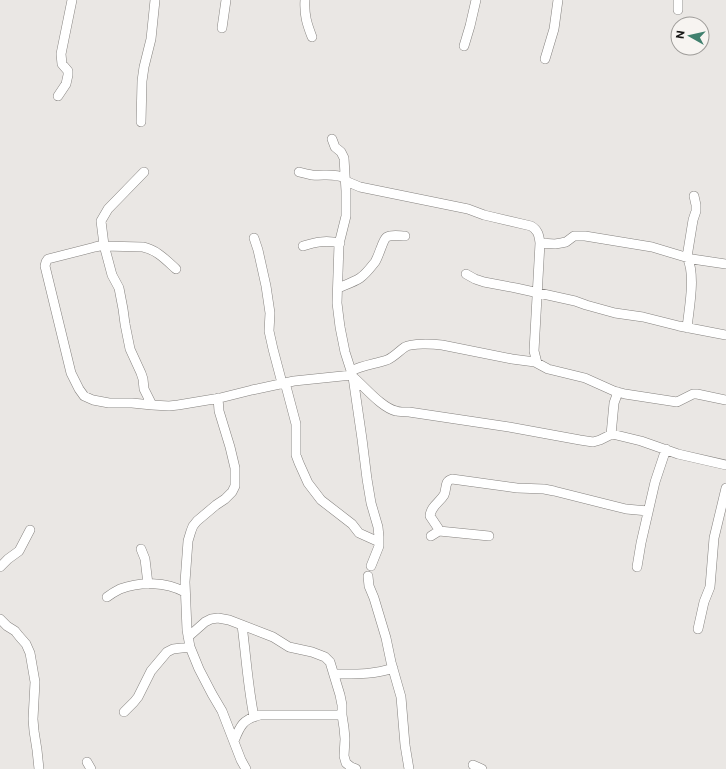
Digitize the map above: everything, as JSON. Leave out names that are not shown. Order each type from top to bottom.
[{"type":"street","points":[[58,96],[66,84],[68,75],[68,71],[62,64],[61,54],[72,0]]},
{"type":"street","points":[[141,122],[142,81],[151,39],[155,0]]},
{"type":"street","points":[[222,28],[226,0]]},
{"type":"street","points":[[305,0],[304,9],[306,21],[312,37]]},
{"type":"street","points":[[464,46],[476,0]]},
{"type":"street","points":[[545,59],[554,29],[558,0]]},
{"type":"street","points":[[332,139],[335,147],[341,152],[344,158],[346,205],[346,216],[340,242],[337,304],[345,352],[352,374],[367,480],[378,527],[379,546],[371,566]]},
{"type":"street","points":[[144,172],[108,209],[101,221],[104,246],[112,275],[119,288],[130,349],[143,379],[144,389],[152,405]]},
{"type":"street","points":[[299,172],[311,175],[339,175],[348,182],[360,187],[468,209],[484,215],[535,228],[540,243],[534,351],[537,363]]},
{"type":"street","points":[[686,257],[689,249],[693,220],[696,211],[694,196]]},
{"type":"street","points":[[338,288],[360,278],[366,273],[376,262],[384,240],[387,237],[405,236]]},
{"type":"street","points":[[540,243],[555,244],[566,242],[574,236],[585,236],[652,247],[704,262],[726,264]]},
{"type":"street","points":[[254,238],[266,286],[270,313],[270,336],[296,424],[296,455],[299,464],[308,483],[321,500],[352,524],[359,533],[379,542]]},
{"type":"street","points":[[302,246],[322,241],[340,242]]},
{"type":"street","points":[[176,269],[162,256],[149,248],[143,247],[95,247],[48,259],[45,266],[71,373],[84,396],[93,400],[109,403],[178,405],[218,398],[284,383],[352,374],[364,365],[390,359],[403,349],[414,344],[442,345],[537,363],[548,369],[585,378],[625,394],[677,402],[693,394],[726,400]]},
{"type":"street","points":[[686,257],[691,269],[687,328]]},
{"type":"street","points":[[466,274],[484,282],[575,301],[615,312],[687,328],[726,335]]},
{"type":"street","points":[[352,374],[383,405],[396,411],[508,427],[593,442],[611,435],[615,435],[641,441],[678,454],[726,465]]},
{"type":"street","points":[[611,435],[614,402],[618,392]]},
{"type":"street","points":[[218,398],[219,411],[235,468],[235,486],[226,499],[216,505],[197,521],[191,531],[186,560],[185,582],[187,630],[190,647],[199,669],[222,711],[246,769]]},
{"type":"street","points":[[637,566],[655,482],[666,449]]},
{"type":"street","points":[[489,536],[435,534],[438,528],[432,521],[430,511],[444,495],[449,480],[452,479],[516,488],[544,489],[626,509],[648,512]]},
{"type":"street","points":[[698,629],[704,602],[710,588],[714,538],[726,488]]},
{"type":"street","points":[[0,566],[19,551],[30,530]]},
{"type":"street","points":[[141,549],[145,559],[148,584]]},
{"type":"street","points":[[368,576],[369,586],[384,632],[401,697],[405,744],[409,769]]},
{"type":"street","points":[[107,597],[121,588],[148,584],[171,586],[185,592]]},
{"type":"street","points":[[188,637],[205,622],[218,618],[229,620],[273,636],[289,647],[312,652],[325,657],[330,662],[342,705],[345,739],[344,756],[346,763],[356,769]]},
{"type":"street","points":[[0,619],[20,636],[30,652],[35,682],[33,725],[38,769]]},
{"type":"street","points":[[242,625],[254,717]]},
{"type":"street","points":[[124,712],[138,697],[151,671],[167,652],[173,649],[190,647]]},
{"type":"street","points":[[334,674],[372,674],[384,672],[393,668]]},
{"type":"street","points":[[234,741],[244,722],[254,717],[342,715]]}]
